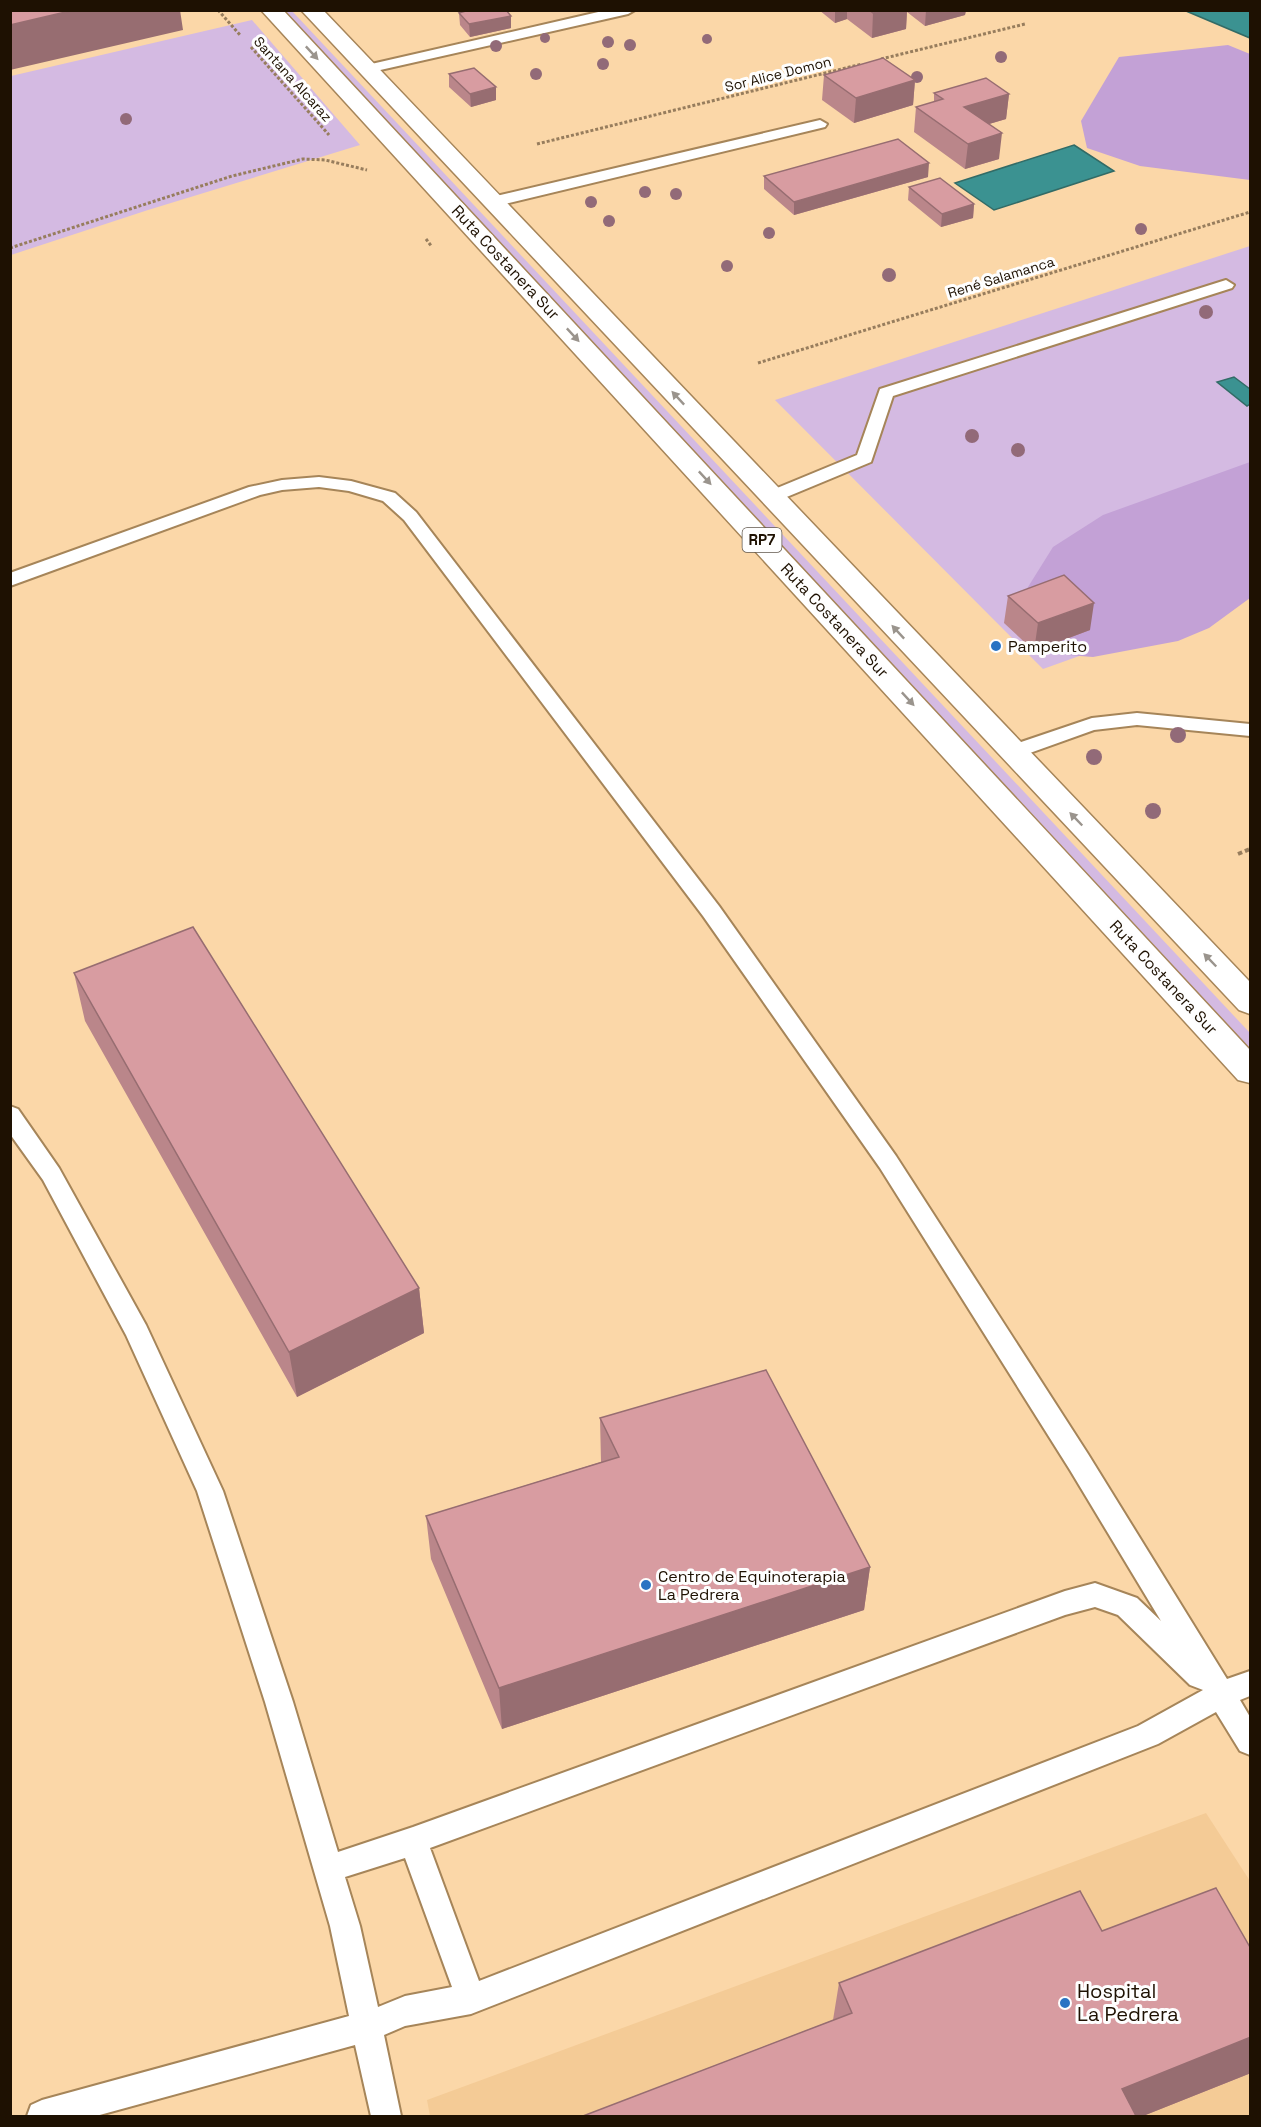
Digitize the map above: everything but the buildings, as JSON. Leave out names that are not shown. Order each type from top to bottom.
[{"type":"main road","name":"Ruta Costanera Sur","points":[[272,10],[1251,1071]]},
{"type":"main road","name":"Ruta Costanera Sur","points":[[311,10],[1013,752],[1247,994]]},
{"type":"lane","points":[[367,69],[628,10]]},
{"type":"lane","points":[[492,201],[820,124]]},
{"type":"lane","points":[[771,497],[866,458],[886,393],[1226,285]]},
{"type":"lane","points":[[10,580],[255,491],[282,485],[319,482],[351,486],[389,497],[410,516],[711,911],[888,1162],[1079,1462],[1220,1695],[1251,1742]]},
{"type":"lane","points":[[1013,752],[1092,724],[1137,719],[1251,730]]},
{"type":"lane","points":[[10,1115],[51,1174],[137,1332],[210,1491],[279,1702],[345,1926],[386,2116]]},
{"type":"lane","points":[[328,1869],[413,1841],[1054,1607],[1095,1595],[1127,1606],[1220,1695]]},
{"type":"lane","points":[[42,2116],[368,2026],[405,2011],[471,1999],[1148,1735],[1220,1695],[1251,1683]]},
{"type":"lane","points":[[413,1841],[471,1999]]},
{"type":"path","name":"Santana Alcaraz","points":[[218,10],[242,37]]},
{"type":"path","points":[[874,61],[1025,24]]},
{"type":"path","name":"Santana Alcaraz","points":[[250,46],[329,135]]},
{"type":"path","name":"Sor Alice Domon","points":[[537,144],[862,64]]},
{"type":"path","points":[[10,248],[232,176],[303,159],[325,160],[371,171]]},
{"type":"path","name":"René Salamanca","points":[[758,363],[1251,212]]},
{"type":"path","points":[[421,231],[432,247]]},
{"type":"path","points":[[1238,854],[1251,849]]},
{"type":"shaded area","points":[[280,11],[292,11],[1250,1033],[1250,1055]]},
{"type":"shaded area","points":[[252,20],[360,145],[11,255],[11,76]]},
{"type":"shaded area","points":[[1228,45],[1250,54],[1250,180],[1140,166],[1087,148],[1081,121],[1119,57]]},
{"type":"shaded area","points":[[1250,246],[1250,595],[1043,669],[775,400]]},
{"type":"shaded area","points":[[1250,462],[1250,598],[1209,628],[1178,641],[1093,657],[1028,652],[1018,603],[1053,547],[1103,515]]},
{"type":"shaded area","points":[[1206,1813],[1250,1881],[1250,2116],[430,2116],[427,2100]]},
{"type":"water","points":[[1186,11],[1250,11],[1250,38]]},
{"type":"water","points":[[1074,145],[1114,171],[994,210],[955,183]]},
{"type":"water","points":[[1234,377],[1250,389],[1250,404],[1247,406],[1217,382]]},
{"type":"place","name":"Pamperito","points":[[996,646]]},
{"type":"place","name":"Centro de Equinoterapia La Pedrera","points":[[646,1585]]},
{"type":"place","name":"Hospital La Pedrera","points":[[1065,2003]]}]
